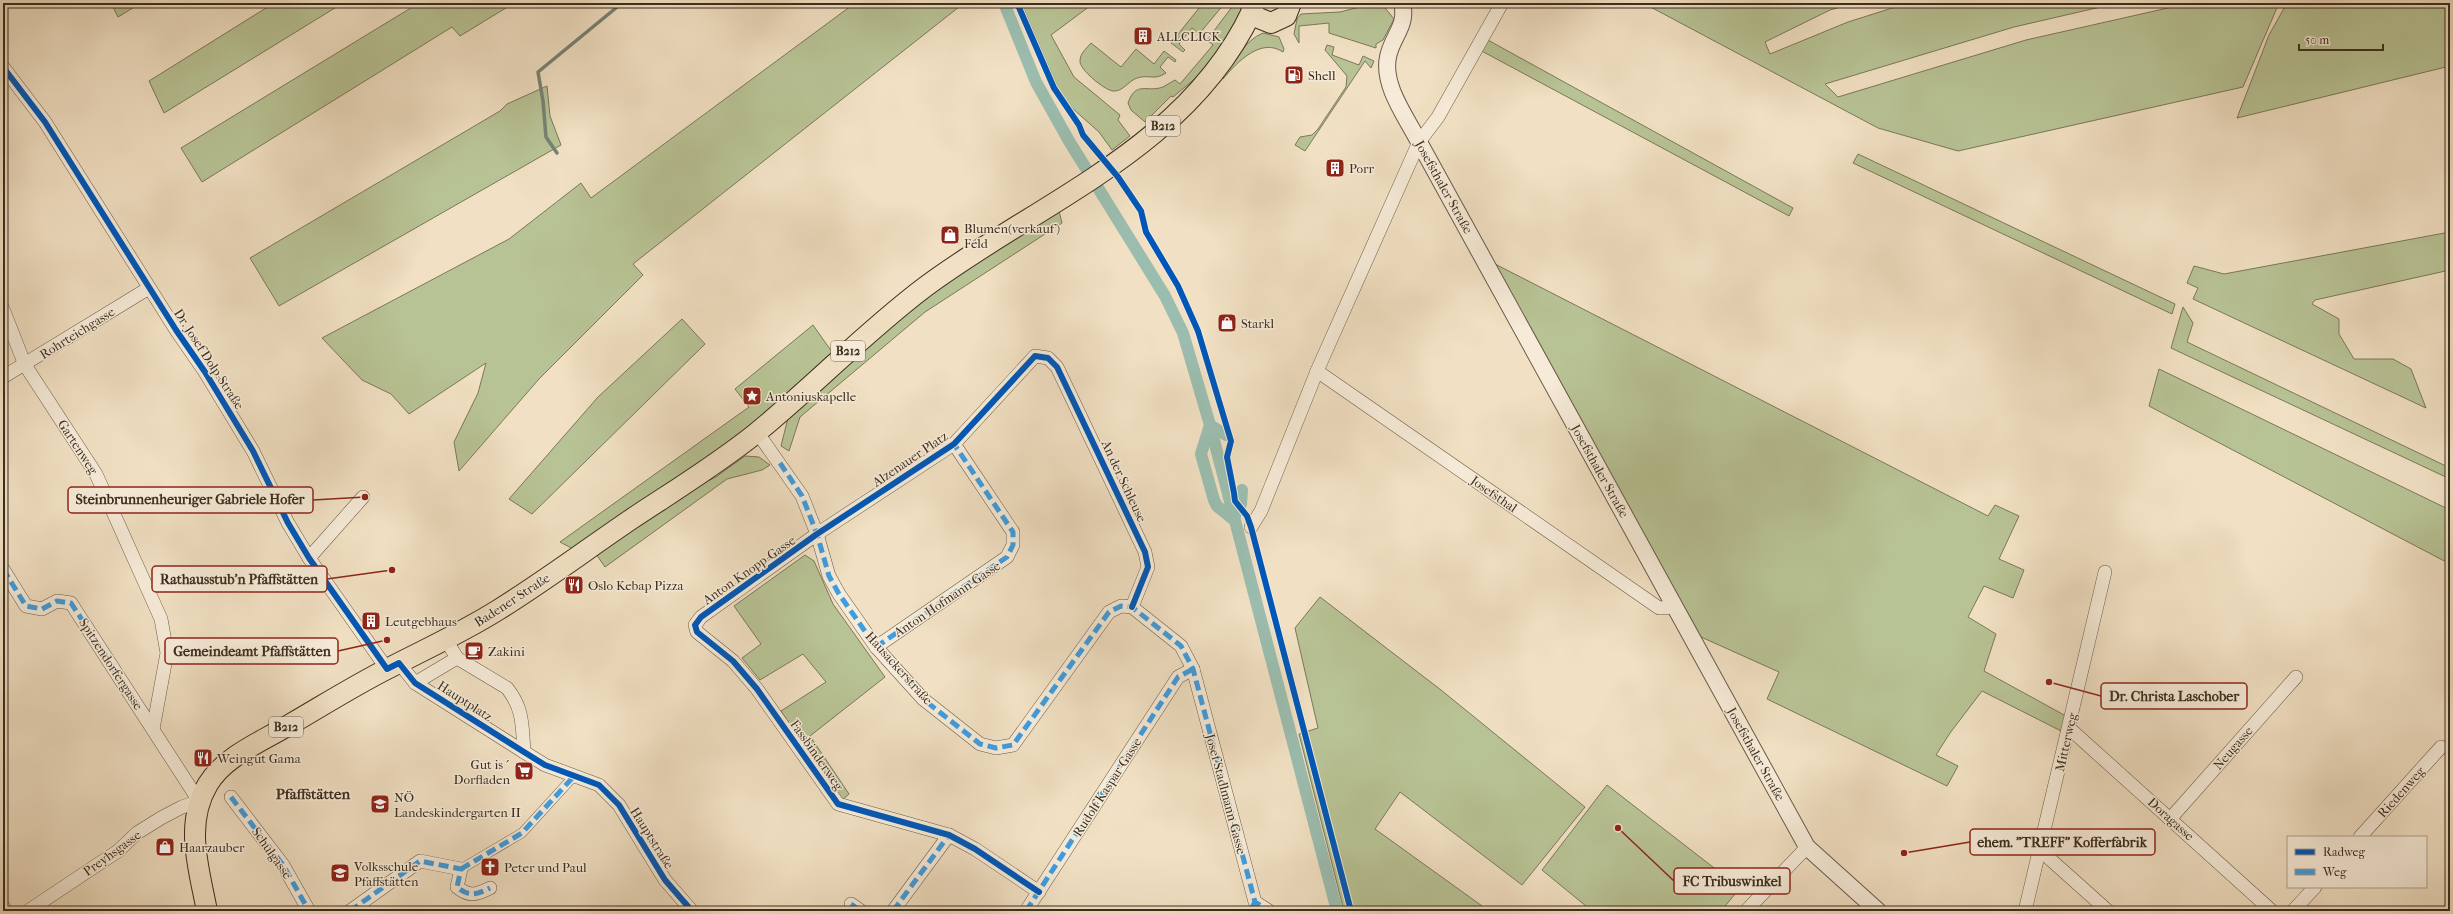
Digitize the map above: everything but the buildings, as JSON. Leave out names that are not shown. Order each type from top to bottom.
[{"type":"main road","name":"B212","points":[[757,432],[884,319],[926,287],[969,255],[1103,172],[1146,140],[1176,114],[1231,48],[1255,12],[1279,21],[1286,16],[1291,3]]},
{"type":"main road","name":"Badener Straße","points":[[207,911],[195,843],[194,829],[199,802],[209,783],[232,758],[393,666],[446,640],[499,610],[714,466],[757,432]]},
{"type":"street","name":"Josefsthaler Straße","points":[[1402,3],[1405,14],[1388,58],[1387,71],[1391,88],[1419,142],[1807,847],[1878,911]]},
{"type":"street","points":[[1251,527],[1261,511],[1316,371],[1419,142],[1438,117],[1502,3]]},
{"type":"street","name":"Dr. Josef Dolp-Straße","points":[[3,67],[45,122],[149,288],[235,418],[288,523],[309,558],[393,666]]},
{"type":"street","name":"Rohrteichgasse","points":[[3,377],[25,366],[149,288]]},
{"type":"street","name":"Gartenweg","points":[[3,309],[25,366],[96,474],[162,619],[167,653],[153,728]]},
{"type":"street","name":"Alzenauer Platz","points":[[817,534],[954,444],[1035,356],[1048,358],[1057,367]]},
{"type":"street","name":"An der Schleuse","points":[[1057,367],[1145,552],[1148,567],[1132,607]]},
{"type":"street","name":"Josefsthal","points":[[1316,371],[1659,608],[1675,608]]},
{"type":"street","name":"Hausackerstraße","points":[[757,432],[802,496],[817,534],[829,576],[839,594],[876,647],[923,699],[980,744],[996,748],[1013,746],[1109,612],[1121,606],[1132,607]]},
{"type":"street","name":"Anton Hofmann-Gasse","points":[[876,647],[1007,557],[1013,544],[1013,532],[954,444]]},
{"type":"street","points":[[309,558],[363,497]]},
{"type":"street","name":"Anton Knopp-Gasse","points":[[695,625],[701,617],[817,534]]},
{"type":"street","name":"Spitzendorfergasse","points":[[3,569],[26,606],[42,609],[57,601],[71,603],[139,706],[199,802]]},
{"type":"street","name":"Mitterweg","points":[[2025,911],[2041,851],[2104,572]]},
{"type":"street","points":[[1132,607],[1181,646],[1193,669]]},
{"type":"street","name":"Fassbinderweg","points":[[695,625],[698,632],[733,661],[756,689],[838,804],[949,835],[975,848],[1039,892]]},
{"type":"street","points":[[446,640],[457,658],[507,688],[512,694],[521,711],[524,752]]},
{"type":"street","name":"Hauptplatz","points":[[415,682],[457,658]]},
{"type":"street","name":"Hauptplatz","points":[[393,666],[415,682],[524,752]]},
{"type":"street","name":"Rudolf Kaspar-Gasse","points":[[1026,911],[1178,677],[1193,669]]},
{"type":"street","name":"Josef Stadlmann-Gasse","points":[[1193,669],[1252,907],[1269,911]]},
{"type":"street","name":"Neugasse","points":[[2170,819],[2296,677]]},
{"type":"street","points":[[139,706],[158,697]]},
{"type":"street","name":"Doragasse","points":[[2069,728],[2272,911]]},
{"type":"street","name":"Riedenweg","points":[[2361,836],[2441,747]]},
{"type":"street","name":"Hauptstraße","points":[[524,752],[545,765],[575,775],[599,786],[619,805],[665,880],[692,911]]},
{"type":"street","points":[[350,911],[420,861],[461,869],[522,833],[575,775]]},
{"type":"street","name":"Schulgasse","points":[[231,797],[283,865],[309,911]]},
{"type":"street","name":"Preyhsgasse","points":[[28,911],[118,850],[137,833],[182,807],[199,802]]},
{"type":"street","points":[[893,911],[949,835]]},
{"type":"street","points":[[1746,911],[1807,847]]},
{"type":"street","points":[[2041,851],[2108,911]]},
{"type":"street","points":[[461,869],[457,887],[465,894],[477,894],[490,888]]},
{"type":"street","points":[[2293,911],[2314,888]]},
{"type":"street","points":[[3,906],[6,911]]},
{"type":"green space","points":[[111,3],[141,3],[118,17]]},
{"type":"green space","points":[[274,3],[343,3],[164,113],[149,81]]},
{"type":"green space","points":[[419,3],[514,3],[460,36],[452,27],[202,182],[181,148]]},
{"type":"green space","points":[[855,3],[964,3],[633,264],[643,275],[539,379],[459,471],[454,442],[478,393],[486,363],[409,414],[391,394],[362,380],[322,338],[509,239],[581,183],[591,198]]},
{"type":"green space","points":[[1021,3],[1094,3],[1051,35],[1074,77],[1120,115],[1118,120],[1130,136],[1112,150],[1099,132],[1072,108],[1058,88]]},
{"type":"green space","points":[[1203,3],[1225,3],[1199,34],[1192,28],[1179,44],[1185,50],[1183,52],[1171,43]]},
{"type":"green space","points":[[1235,3],[1244,3],[1236,30],[1203,72],[1173,97],[1171,96],[1145,122],[1131,110],[1128,103],[1131,96],[1138,89],[1163,87],[1175,80],[1180,84],[1213,45],[1207,40]]},
{"type":"green space","points":[[1375,3],[1381,3],[1394,19],[1383,40],[1376,44],[1376,48],[1329,33],[1329,23],[1299,26],[1299,43],[1294,34],[1297,19],[1301,14],[1340,12]]},
{"type":"green space","points":[[1643,3],[1854,3],[1830,10],[1765,42],[1770,54],[1848,22],[1908,3],[2118,3],[2014,27],[1825,84],[1838,97],[2026,40],[2190,3],[2279,3],[2243,87],[1958,151],[1878,128]]},
{"type":"green space","points":[[2287,3],[2450,3],[2450,66],[2237,118],[2269,35]]},
{"type":"green space","points":[[1263,33],[1279,37],[1284,49],[1283,52],[1275,48],[1258,49],[1242,59],[1223,79],[1221,77],[1245,46]]},
{"type":"green space","points":[[1486,39],[1793,208],[1789,216],[1478,49]]},
{"type":"green space","points":[[1091,43],[1121,67],[1136,49],[1154,64],[1164,51],[1176,60],[1175,62],[1168,57],[1160,67],[1166,73],[1158,77],[1137,78],[1120,90],[1113,91],[1104,87],[1093,79],[1081,65],[1081,56]]},
{"type":"green space","points":[[1327,45],[1334,47],[1332,55],[1359,65],[1363,56],[1374,61],[1371,68],[1365,61],[1305,151],[1295,145],[1300,137],[1312,135],[1318,129],[1346,87],[1347,76],[1325,50]]},
{"type":"green space","points":[[547,86],[550,116],[561,145],[279,306],[250,258],[500,111],[507,104]]},
{"type":"green space","points":[[1858,154],[2175,304],[2172,314],[1853,163]]},
{"type":"green space","points":[[1059,211],[1062,223],[925,312],[800,417],[789,451],[781,446],[788,418],[891,325],[947,281]]},
{"type":"green space","points":[[2450,232],[2450,270],[2315,300],[2312,304],[2339,319],[2339,334],[2354,359],[2393,359],[2411,369],[2426,408],[2193,299],[2198,288],[2187,283],[2194,266],[2224,274]]},
{"type":"green space","points":[[1493,263],[1988,516],[1995,505],[2019,516],[1999,559],[2024,570],[2013,598],[1984,586],[1968,617],[1996,634],[1984,671],[2066,716],[2061,731],[1982,691],[1950,733],[1936,755],[1958,766],[1947,786],[1767,699],[1779,672],[1701,637]]},
{"type":"green space","points":[[2183,307],[2193,323],[2187,342],[2450,468],[2450,479],[2171,348]]},
{"type":"green space","points":[[682,319],[705,344],[532,514],[509,499],[598,397]]},
{"type":"green space","points":[[813,325],[832,352],[763,415],[714,453],[575,550],[560,542],[749,407],[735,389]]},
{"type":"green space","points":[[2159,369],[2450,510],[2450,564],[2149,406]]},
{"type":"green space","points":[[745,456],[759,457],[770,465],[762,470],[727,479],[605,567],[596,554],[680,494],[716,477]]},
{"type":"green space","points":[[805,555],[814,561],[833,604],[885,677],[810,736],[849,794],[840,802],[781,711],[826,682],[803,654],[760,680],[742,658],[761,644],[734,606]]},
{"type":"green space","points":[[1320,597],[1441,690],[1585,807],[1522,885],[1400,792],[1375,829],[1489,911],[1344,911],[1299,734],[1318,728],[1295,628]]},
{"type":"green space","points":[[1607,785],[1740,888],[1721,911],[1592,911],[1542,870]]},
{"type":"waterway","points":[[557,153],[546,137],[543,101],[538,72],[622,3]]},
{"type":"waterway","points":[[1004,3],[1036,82],[1069,141],[1165,296],[1183,333],[1210,425],[1337,911]]},
{"type":"waterway","points":[[1226,435],[1210,425],[1201,454],[1214,500],[1217,506],[1233,519],[1241,504],[1242,490]]},
{"type":"marked path","points":[[876,647],[1007,557],[1013,545],[1013,532],[954,444]]},
{"type":"marked path","points":[[780,463],[802,496],[817,534],[829,576],[839,594],[876,647],[923,699],[980,744],[996,748],[1013,745],[1109,612],[1121,606],[1132,607],[1181,646],[1193,669],[1255,902],[1269,911]]},
{"type":"marked path","points":[[3,569],[26,606],[42,609],[57,601],[71,603],[139,707]]},
{"type":"marked path","points":[[1026,911],[1178,677],[1193,669]]},
{"type":"marked path","points":[[461,869],[522,833],[575,775]]},
{"type":"marked path","points":[[231,797],[283,865],[309,911]]},
{"type":"marked path","points":[[893,911],[949,835]]},
{"type":"marked path","points":[[350,911],[420,861],[461,869],[457,887],[469,894],[481,892],[490,888]]},
{"type":"marked path","points":[[1250,911],[1255,902]]},
{"type":"marked path","points":[[851,904],[861,911]]},
{"type":"marked path","points":[[3,906],[6,911]]},
{"type":"cycle path","points":[[1017,3],[1054,88],[1079,125],[1083,135],[1118,177],[1141,211],[1146,232],[1178,286],[1198,331],[1231,441],[1227,457],[1235,501],[1247,516],[1251,527],[1351,911]]},
{"type":"cycle path","points":[[3,67],[45,122],[176,330],[205,372],[253,451],[288,523],[309,558],[387,669],[399,663],[415,683],[545,765],[599,785],[619,805],[665,880],[692,911]]},
{"type":"cycle path","points":[[1039,892],[975,849],[949,835],[838,804],[757,689],[733,661],[697,632],[695,625],[701,617],[817,534],[954,444],[1035,356],[1048,358],[1057,367],[1145,552],[1148,567],[1132,607]]},
{"type":"place","name":"ALLCLICK","points":[[1143,36]]},
{"type":"place","name":"Shell","points":[[1294,75]]},
{"type":"place","name":"Porr","points":[[1335,168]]},
{"type":"place","name":"Blumen(verkauf) Feld","points":[[950,235]]},
{"type":"place","name":"Starkl","points":[[1227,323]]},
{"type":"place","name":"Antoniuskapelle","points":[[752,396]]},
{"type":"place","name":"Steinbrunnenheuriger Gabriele Hofer","points":[[365,497]]},
{"type":"place","name":"Rathausstub'n Pfaffstätten","points":[[392,570]]},
{"type":"place","name":"Oslo Kebap Pizza","points":[[574,585]]},
{"type":"place","name":"Leutgebhaus","points":[[371,621]]},
{"type":"place","name":"Gemeindeamt Pfaffstätten","points":[[387,640]]},
{"type":"place","name":"Zakini","points":[[474,651]]},
{"type":"place","name":"Dr. Christa Laschober","points":[[2049,682]]},
{"type":"place","name":"Weingut Gama","points":[[203,758]]},
{"type":"place","name":"Gut is´ Dorfladen","points":[[524,771]]},
{"type":"place","name":"NÖ Landeskindergarten II","points":[[380,804]]},
{"type":"place","name":"FC Tribuswinkel","points":[[1618,828]]},
{"type":"place","name":"Haarzauber","points":[[165,847]]},
{"type":"place","name":"ehem. \"TREFF\" Kofferfabrik","points":[[1904,853]]},
{"type":"place","name":"Peter und Paul","points":[[490,867]]},
{"type":"place","name":"Volksschule Pfaffstätten","points":[[340,873]]},
{"type":"district","name":"Pfaffstätten","points":[[313,794]]}]
